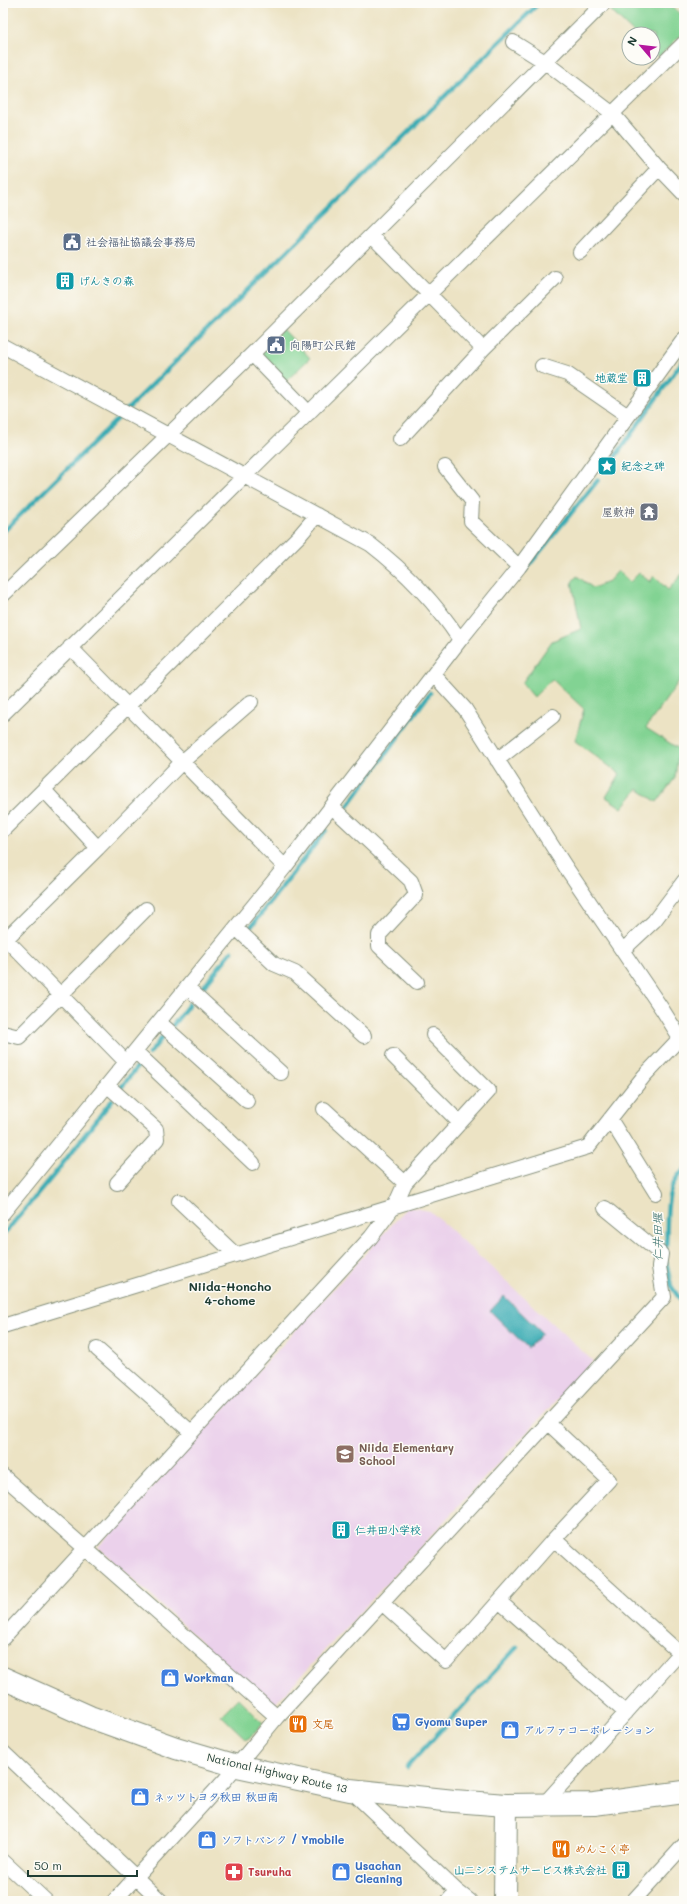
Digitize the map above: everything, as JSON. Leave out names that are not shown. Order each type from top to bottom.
[{"type":"main road","name":"National Highway Route 13","points":[[3,1678],[128,1732],[182,1750],[237,1766],[350,1790],[506,1805],[594,1804],[684,1792]]},
{"type":"main road","points":[[505,1901],[506,1805]]},
{"type":"street","points":[[3,595],[169,436],[372,236],[604,3]]},
{"type":"street","points":[[513,42],[545,62],[612,113],[659,168],[684,194]]},
{"type":"street","points":[[3,714],[684,43]]},
{"type":"street","points":[[580,252],[659,168]]},
{"type":"street","points":[[372,236],[484,349]]},
{"type":"street","points":[[400,439],[484,349],[555,278]]},
{"type":"street","points":[[3,1213],[236,928],[332,807],[460,640],[519,567],[684,339]]},
{"type":"street","points":[[3,346],[370,544],[396,564],[446,618],[460,640]]},
{"type":"street","points":[[252,354],[309,413]]},
{"type":"street","points":[[542,366],[567,374],[628,416]]},
{"type":"street","points":[[446,468],[472,502],[471,521],[519,567]]},
{"type":"street","points":[[3,830],[300,535],[317,515]]},
{"type":"street","points":[[70,647],[285,867]]},
{"type":"street","points":[[3,1326],[588,1147],[644,1076],[682,1041],[623,950],[565,866],[465,709],[434,675]]},
{"type":"street","points":[[126,1062],[4,939],[98,848],[182,762],[251,702]]},
{"type":"street","points":[[497,760],[553,716]]},
{"type":"street","points":[[44,790],[98,848]]},
{"type":"street","points":[[332,807],[411,882],[416,895],[379,935],[379,946],[417,982]]},
{"type":"street","points":[[623,950],[654,920],[684,881]]},
{"type":"street","points":[[3,1033],[19,1037],[146,909]]},
{"type":"street","points":[[236,928],[274,964],[296,974],[364,1036]]},
{"type":"street","points":[[187,987],[281,1073]]},
{"type":"street","points":[[159,1022],[247,1101]]},
{"type":"street","points":[[3,1638],[371,1237],[395,1205],[405,1183],[489,1091],[433,1035]]},
{"type":"street","points":[[136,1050],[253,1163]]},
{"type":"street","points":[[393,1056],[460,1123]]},
{"type":"street","points":[[107,1085],[156,1129],[157,1139],[117,1183]]},
{"type":"street","points":[[324,1109],[405,1183]]},
{"type":"street","points":[[610,1119],[656,1193]]},
{"type":"street","points":[[179,1201],[236,1255]]},
{"type":"street","points":[[114,1901],[237,1766],[277,1717],[664,1297],[659,1267],[661,1254],[605,1208]]},
{"type":"street","points":[[97,1349],[191,1432]]},
{"type":"street","points":[[382,1603],[446,1660],[609,1480],[548,1424]]},
{"type":"street","points":[[3,1476],[84,1549],[277,1717]]},
{"type":"street","points":[[544,1804],[682,1653],[554,1539]]},
{"type":"street","points":[[499,1600],[626,1713]]},
{"type":"street","points":[[3,1752],[161,1901]]},
{"type":"street","points":[[350,1790],[453,1896],[470,1901]]},
{"type":"street","points":[[633,1901],[684,1845]]},
{"type":"street","points":[[3,1861],[46,1901]]},
{"type":"shaded area","name":"Niida Elementary School","points":[[408,1207],[430,1211],[593,1361],[272,1707],[98,1547]]},
{"type":"green space","points":[[618,3],[669,3],[684,17],[684,32],[661,55],[661,26],[627,26],[611,11]]},
{"type":"green space","points":[[283,329],[310,358],[285,382],[258,353]]},
{"type":"green space","points":[[618,571],[630,582],[639,573],[650,582],[654,576],[668,590],[684,572],[684,674],[646,728],[679,749],[675,778],[657,802],[638,789],[622,808],[606,797],[620,774],[575,741],[584,709],[552,679],[534,697],[522,683],[552,641],[581,629],[572,582],[577,576],[593,588],[608,582]]},
{"type":"green space","points":[[238,1698],[263,1723],[247,1740],[221,1715]]},
{"type":"water","points":[[504,1296],[542,1333],[528,1348],[490,1311]]},
{"type":"waterway","points":[[3,532],[539,3]]},
{"type":"waterway","points":[[610,464],[684,359]]},
{"type":"waterway","points":[[525,570],[598,480]]},
{"type":"waterway","points":[[348,806],[430,693]]},
{"type":"waterway","name":"仁井田堰","points":[[684,756],[682,770],[684,779]]},
{"type":"waterway","points":[[250,928],[326,830]]},
{"type":"waterway","points":[[199,992],[232,951]]},
{"type":"waterway","points":[[173,1025],[189,1004]]},
{"type":"waterway","points":[[149,1054],[164,1035]]},
{"type":"waterway","points":[[120,1089],[141,1062]]},
{"type":"waterway","points":[[3,1235],[53,1176],[112,1100]]},
{"type":"waterway","name":"仁井田堰","points":[[665,1254],[667,1209],[669,1198],[676,1178],[684,1170]]},
{"type":"waterway","name":"仁井田堰","points":[[666,1262],[671,1286],[684,1305]]},
{"type":"waterway","points":[[407,1767],[517,1647]]},
{"type":"place","name":"社会福祉協議会事務局","points":[[72,242]]},
{"type":"place","name":"げんきの森","points":[[65,281]]},
{"type":"place","name":"向陽町公民館","points":[[276,345]]},
{"type":"place","name":"地蔵堂","points":[[642,378]]},
{"type":"place","name":"紀念之碑","points":[[607,466]]},
{"type":"place","name":"屋敷神","points":[[649,512]]},
{"type":"place","name":"Niida Elementary School","points":[[345,1454]]},
{"type":"place","name":"仁井田小学校","points":[[341,1530]]},
{"type":"place","name":"Workman","points":[[170,1678]]},
{"type":"place","name":"Gyomu Super","points":[[401,1722]]},
{"type":"place","name":"文尾","points":[[298,1724]]},
{"type":"place","name":"アルファコーポレーション","points":[[510,1730]]},
{"type":"place","name":"ネッツトヨタ秋田 秋田南","points":[[140,1797]]},
{"type":"place","name":"ソフトバンク / Ymobile","points":[[207,1840]]},
{"type":"place","name":"めんこく亭","points":[[561,1849]]},
{"type":"place","name":"山二システムサービス株式会社","points":[[621,1870]]},
{"type":"place","name":"Tsuruha","points":[[234,1872]]},
{"type":"place","name":"Usachan Cleaning","points":[[341,1872]]},
{"type":"district","name":"Niida-Honcho 4-chome","points":[[230,1294]]}]
